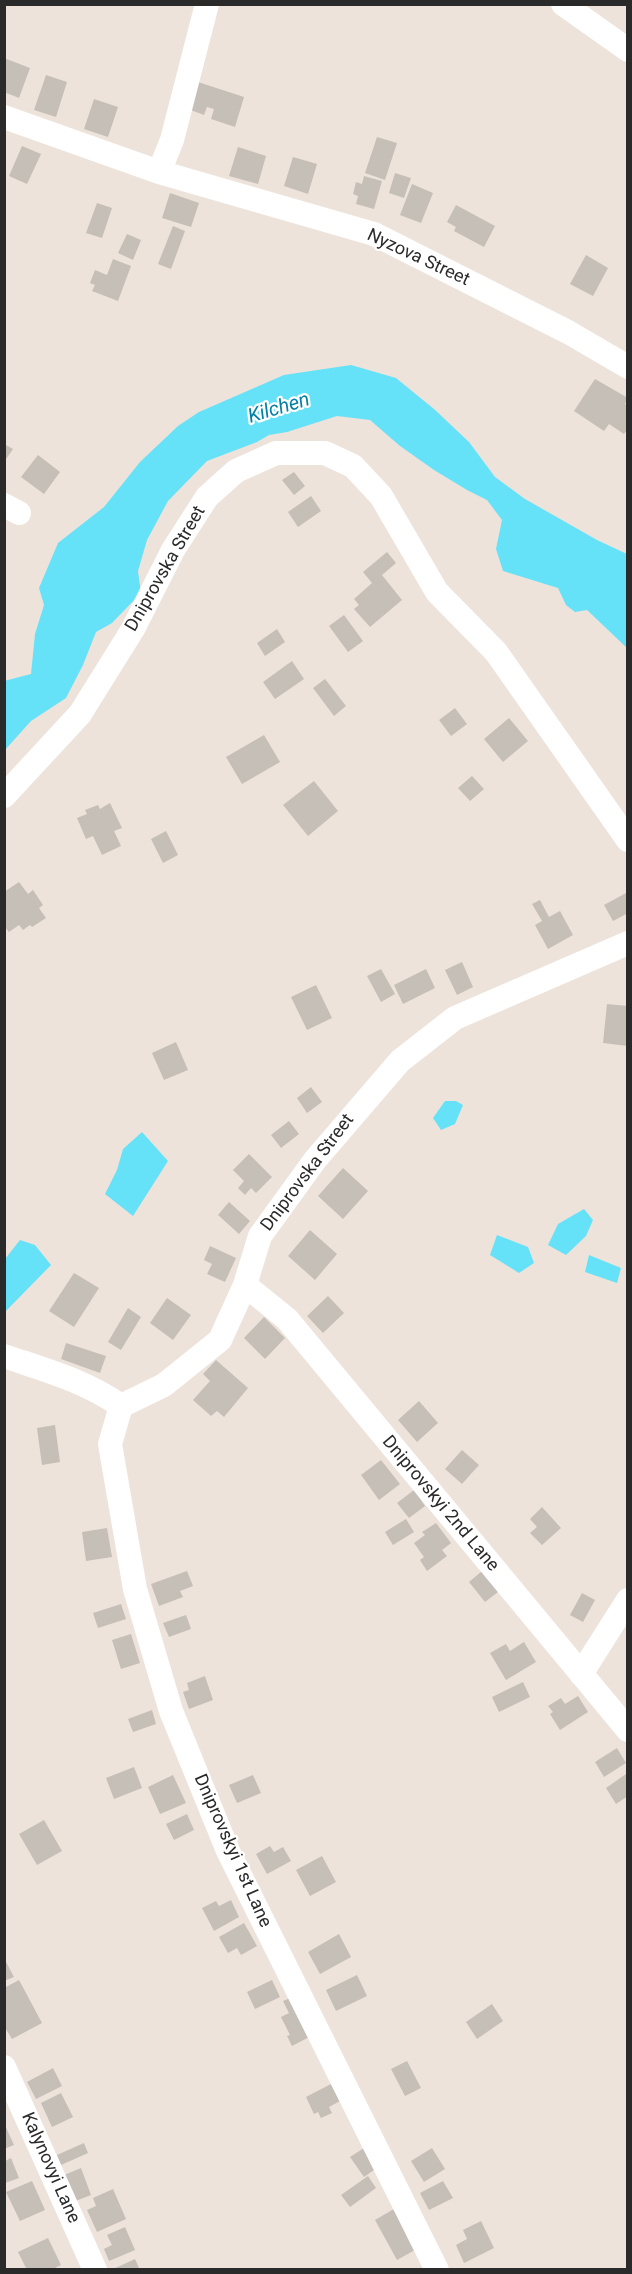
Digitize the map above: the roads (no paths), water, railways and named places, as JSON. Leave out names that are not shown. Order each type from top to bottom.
[{"type":"street","points":[[159,172],[172,140],[207,4]]},
{"type":"street","points":[[563,4],[627,50]]},
{"type":"street","name":"Nyzova Street","points":[[4,117],[159,172],[374,234],[568,332],[627,367]]},
{"type":"street","name":"Dniprovska Street","points":[[4,796],[80,714],[132,629],[173,550],[207,497],[236,471],[276,453],[325,453],[353,465],[381,496],[437,592],[496,652],[627,840]]},
{"type":"street","name":"Dniprovska Street","points":[[121,1406],[164,1385],[220,1340],[244,1286],[260,1236],[315,1160],[400,1060],[455,1018],[627,943]]},
{"type":"street","name":"Dniprovskyi 2nd Lane","points":[[244,1286],[287,1319],[627,1730]]},
{"type":"street","points":[[4,1356],[80,1382],[102,1392],[121,1406]]},
{"type":"street","name":"Dniprovskyi 1st Lane","points":[[121,1406],[110,1444],[135,1589],[171,1711],[228,1851],[437,2270]]},
{"type":"street","points":[[581,1674],[627,1600]]},
{"type":"street","name":"Kalynovyi Lane","points":[[4,2067],[95,2270]]},
{"type":"water","name":"Kilchen","points":[[351,365],[396,378],[469,442],[495,477],[525,499],[597,540],[627,554],[627,648],[587,610],[575,612],[566,605],[558,588],[503,571],[496,549],[502,520],[487,500],[434,470],[400,446],[370,420],[337,416],[287,432],[269,435],[257,442],[207,461],[168,501],[147,540],[138,571],[141,593],[112,623],[96,632],[83,665],[66,698],[31,721],[5,750],[4,681],[31,674],[35,634],[44,605],[39,588],[58,543],[104,507],[140,462],[178,426],[199,412],[284,375]]},
{"type":"water","points":[[445,1101],[456,1101],[463,1105],[455,1124],[441,1130],[433,1118]]},
{"type":"water","points":[[142,1132],[168,1161],[133,1216],[105,1194],[117,1170],[123,1149]]},
{"type":"water","points":[[584,1209],[593,1220],[586,1236],[566,1255],[548,1245],[558,1224]]},
{"type":"water","points":[[497,1235],[528,1247],[534,1263],[519,1273],[490,1255]]},
{"type":"water","points":[[20,1240],[35,1245],[51,1265],[5,1312],[5,1259]]},
{"type":"water","points":[[589,1255],[621,1268],[617,1283],[585,1272]]}]
